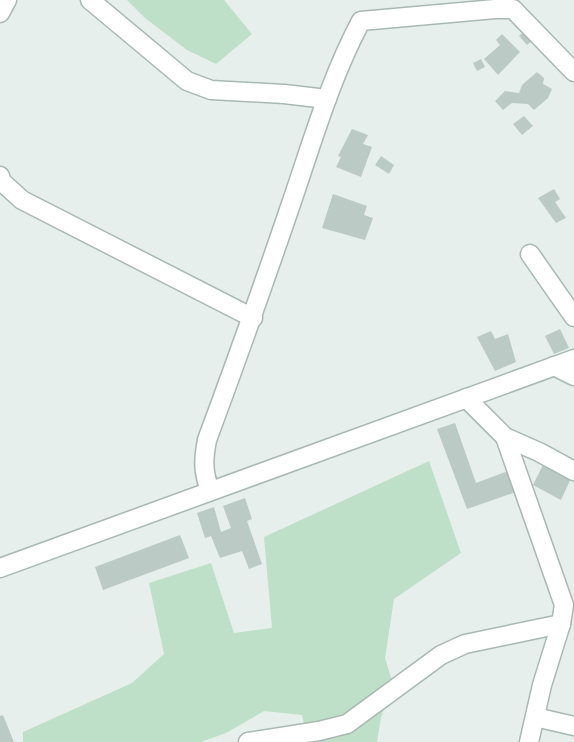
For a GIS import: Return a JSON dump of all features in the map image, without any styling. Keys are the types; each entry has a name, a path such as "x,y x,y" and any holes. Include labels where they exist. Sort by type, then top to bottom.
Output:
{"street":[{"path":"0,13 7,0"},
{"path":"90,0 187,81 211,90 327,99"},
{"path":"210,491 204,472 207,440 253,318 327,99 348,46 361,21 513,9 574,72"},
{"path":"0,176 2,182 22,200 253,318"},
{"path":"530,254 574,317"},
{"path":"0,568 574,359"},
{"path":"554,366 574,376"},
{"path":"466,398 505,437 574,471"},
{"path":"505,437 568,594 542,684 529,742"},
{"path":"248,742 319,731 347,724 441,655 465,644 561,624"},
{"path":"535,717 574,726"}],"green space":[{"path":"127,0 224,0 252,34 216,64 187,50 145,18"},
{"path":"429,461 461,553 394,599 385,658 393,684 381,717 377,742 308,742 302,715 264,711 226,733 201,742 23,742 23,732 132,683 164,654 149,583 211,563 234,633 272,628 264,537"}],"building":[{"path":"526,30 534,39 527,45 519,36"},
{"path":"502,34 520,52 498,75 484,59 500,45 496,40"},
{"path":"481,59 485,67 477,71 473,63"},
{"path":"537,72 544,78 543,84 552,89 548,98 534,110 528,104 512,103 503,110 495,101 505,91 519,93 522,85"},
{"path":"524,116 533,126 522,135 513,124"},
{"path":"352,129 368,135 363,144 372,147 361,177 336,167 341,157 338,156"},
{"path":"381,156 394,165 389,174 375,165"},
{"path":"554,189 560,199 555,202 566,218 556,223 538,198"},
{"path":"333,194 367,206 364,215 373,218 365,240 322,228"},
{"path":"560,329 569,348 554,354 545,336"},
{"path":"491,331 495,339 508,334 516,362 495,371 477,337"},
{"path":"455,423 476,483 508,471 516,492 467,509 437,429"},
{"path":"544,463 572,476 561,500 533,485"},
{"path":"245,498 252,519 247,521 262,564 249,569 242,551 220,558 211,536 205,538 197,513 214,507 221,532 231,528 223,506"},
{"path":"180,535 189,558 103,590 95,567"},
{"path":"3,715 14,742 0,742 0,716"}]}
